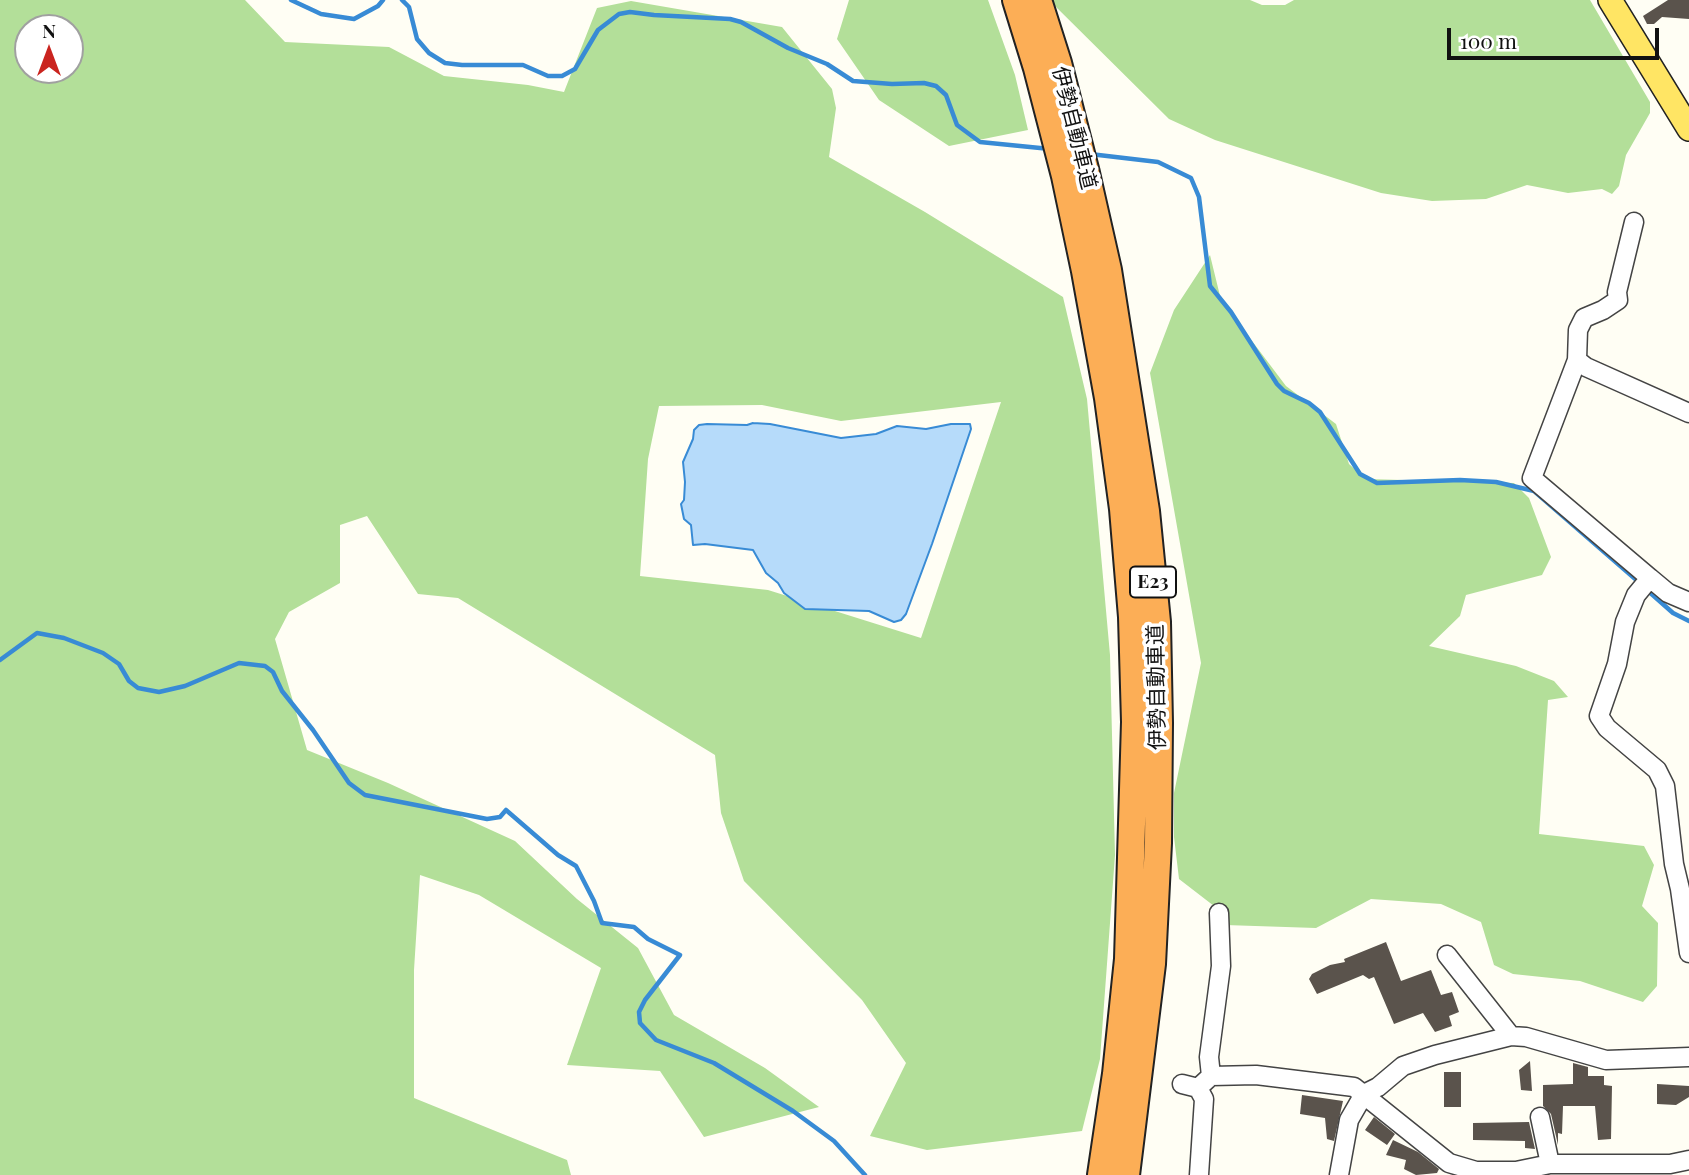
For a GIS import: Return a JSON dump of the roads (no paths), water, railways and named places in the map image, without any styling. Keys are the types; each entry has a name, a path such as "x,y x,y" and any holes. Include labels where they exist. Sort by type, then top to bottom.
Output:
{"highway":[{"name":"伊勢自動車道","path":"1016,0 1066,176 1085,271 1108,398 1121,495 1132,617 1136,722 1129,959 1101,1175"},
{"name":"伊勢自動車道","path":"1038,0 1064,87 1108,270 1146,511 1157,622 1158,843 1152,964 1126,1175"}],"main road":[{"path":"1610,0 1689,129"}],"street":[{"path":"1634,222 1616,292 1618,300 1584,318 1578,330 1577,360 1532,478 1668,593 1689,602"},
{"path":"1577,360 1586,367 1689,414"},
{"path":"1650,578 1636,595 1625,622 1617,664 1599,716 1607,728 1657,770 1665,786 1674,864 1689,953"},
{"path":"1199,1175 1204,1099 1197,1083 1209,1057 1221,966 1219,913"},
{"path":"1447,955 1511,1036"},
{"path":"1339,1175 1349,1120 1364,1094 1378,1087 1403,1066 1434,1055 1511,1036 1526,1037 1606,1060 1689,1057"},
{"path":"1197,1083 1256,1075 1354,1087 1449,1163 1476,1171 1516,1171 1550,1164 1670,1164 1688,1156"},
{"path":"1540,1117 1550,1164"}],"water":[{"path":"753,423 841,438 876,434 897,426 926,429 951,424 970,424 971,429 932,544 906,614 901,620 894,622 869,611 805,609 784,593 778,583 766,573 753,550 693,545 691,525 684,519 681,504 684,500 685,482 683,462 694,430 699,425 707,424"}],"waterway":[{"path":"291,0 321,14 354,19 378,6 383,0"},
{"path":"402,0 409,7 417,39 429,53 445,63 523,65 548,76 562,76 575,69 598,30 619,14 630,12 730,19 827,64 853,81 924,83 936,86 946,95 957,125 980,142 1050,149"},
{"path":"1090,154 1158,162 1191,178 1199,197 1210,286 1231,312 1277,384 1320,412 1360,474 1377,483 1460,480 1496,482 1534,491 1641,584"},
{"path":"1647,590 1673,613 1689,621"},
{"path":"0,660 37,633 64,638 103,653 119,664 129,681 138,688 159,692 185,686 239,663 265,666 273,672 282,691 349,783 365,795 487,819 500,817 506,810 558,855 576,866 602,923 634,927 648,939 680,955 645,1000 639,1012 640,1023 656,1040 714,1063 793,1111 834,1141 865,1175"}]}
